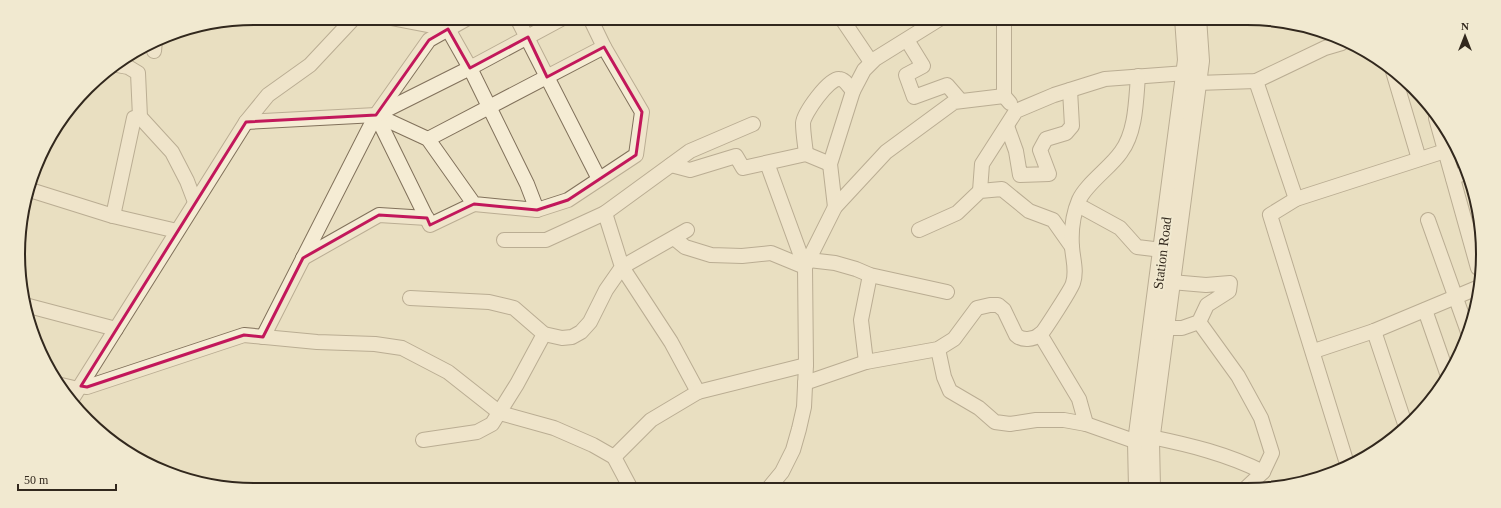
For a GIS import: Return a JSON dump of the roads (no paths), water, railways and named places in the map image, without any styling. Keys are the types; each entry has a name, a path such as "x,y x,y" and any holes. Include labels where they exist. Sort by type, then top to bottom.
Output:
{"street":[{"path":"77,392 246,122 268,95 310,65 347,25"},
{"path":"427,25 448,29 490,107 527,184 537,210"},
{"path":"263,337 376,115 429,40 455,25"},
{"path":"521,25 599,179"},
{"path":"246,122 376,115 470,68 550,25"},
{"path":"376,115 430,225 474,204 537,210 568,200 636,155 642,112 604,47 593,25"},
{"path":"846,25 871,62"},
{"path":"835,207 830,164 853,91 864,70 871,62 930,25"},
{"path":"1004,25 1004,96 1016,111"},
{"name":"Station Road","path":"1150,483 1144,439 1165,328 1171,282 1191,78 1187,60 1184,25"},
{"name":"Station Road","path":"1139,483 1162,250 1191,78 1200,61 1197,25"},
{"path":"908,40 923,66 906,75 914,97 947,84 960,100"},
{"path":"980,191 982,164 1016,111 1070,90 1105,79 1138,76 1256,81 1325,48 1339,44"},
{"path":"428,139 604,47"},
{"path":"124,66 138,73 140,117 172,152 187,181 195,202"},
{"path":"805,383 866,362 938,350 954,339 977,308 990,304 998,305 1004,310 1016,335 1019,338 1026,340 1040,334 1073,284 1075,273 1072,246 1073,222 1079,199 1122,152 1129,134 1135,110 1138,76"},
{"path":"806,154 803,122 806,113 832,82 838,79 844,80 853,91"},
{"path":"1396,80 1419,159"},
{"path":"1256,81 1296,198"},
{"path":"1007,126 1016,151 1020,175 1048,174 1040,150 1046,139 1066,132 1072,126 1070,90"},
{"path":"807,264 835,207 886,152 954,102 960,100 1004,96"},
{"path":"376,115 428,139 474,204"},
{"path":"113,216 134,118 140,117"},
{"path":"504,240 546,240 606,213 690,151 753,124"},
{"path":"1440,131 1445,151 1458,176 1476,259"},
{"path":"1346,460 1314,351 1270,215 1296,198 1445,151"},
{"path":"671,165 690,170 736,156 743,168 806,154 830,164"},
{"path":"767,163 807,264 804,407 793,450 782,472 773,483"},
{"path":"919,230 957,213 980,191 1002,189 1029,211 1052,220 1072,246"},
{"path":"34,191 113,216 177,231"},
{"path":"1078,205 1120,228 1137,247 1162,250"},
{"path":"606,213 622,266 671,342 698,392"},
{"path":"303,258 379,215 426,218"},
{"path":"1428,220 1465,324"},
{"path":"410,298 489,302 514,308 544,334 562,338 572,337 581,332 590,322 606,290 622,266 687,230"},
{"path":"674,238 685,247 711,255 742,256 771,253 807,264 835,263 870,275 947,292"},
{"path":"866,362 861,320 870,275"},
{"path":"1165,328 1182,328 1199,322 1207,305 1230,291 1230,283 1206,285 1171,282"},
{"path":"1314,351 1374,331 1473,290"},
{"path":"31,307 116,329"},
{"path":"1425,310 1445,368"},
{"path":"1199,322 1238,376 1261,418 1272,453 1263,472 1251,483"},
{"path":"1374,331 1404,421"},
{"path":"423,440 477,432 492,424 500,413 544,334"},
{"path":"1040,334 1079,399 1086,424"},
{"path":"77,392 87,387 244,335 317,342 375,344 402,348 448,372 500,413 554,428 594,445 614,456 628,483"},
{"path":"938,350 944,377 950,391 979,408 995,422 1010,424 1052,419 1086,424 1144,439 1210,450 1239,460 1263,472"},
{"path":"614,456 651,420 698,392 806,365"}]}
